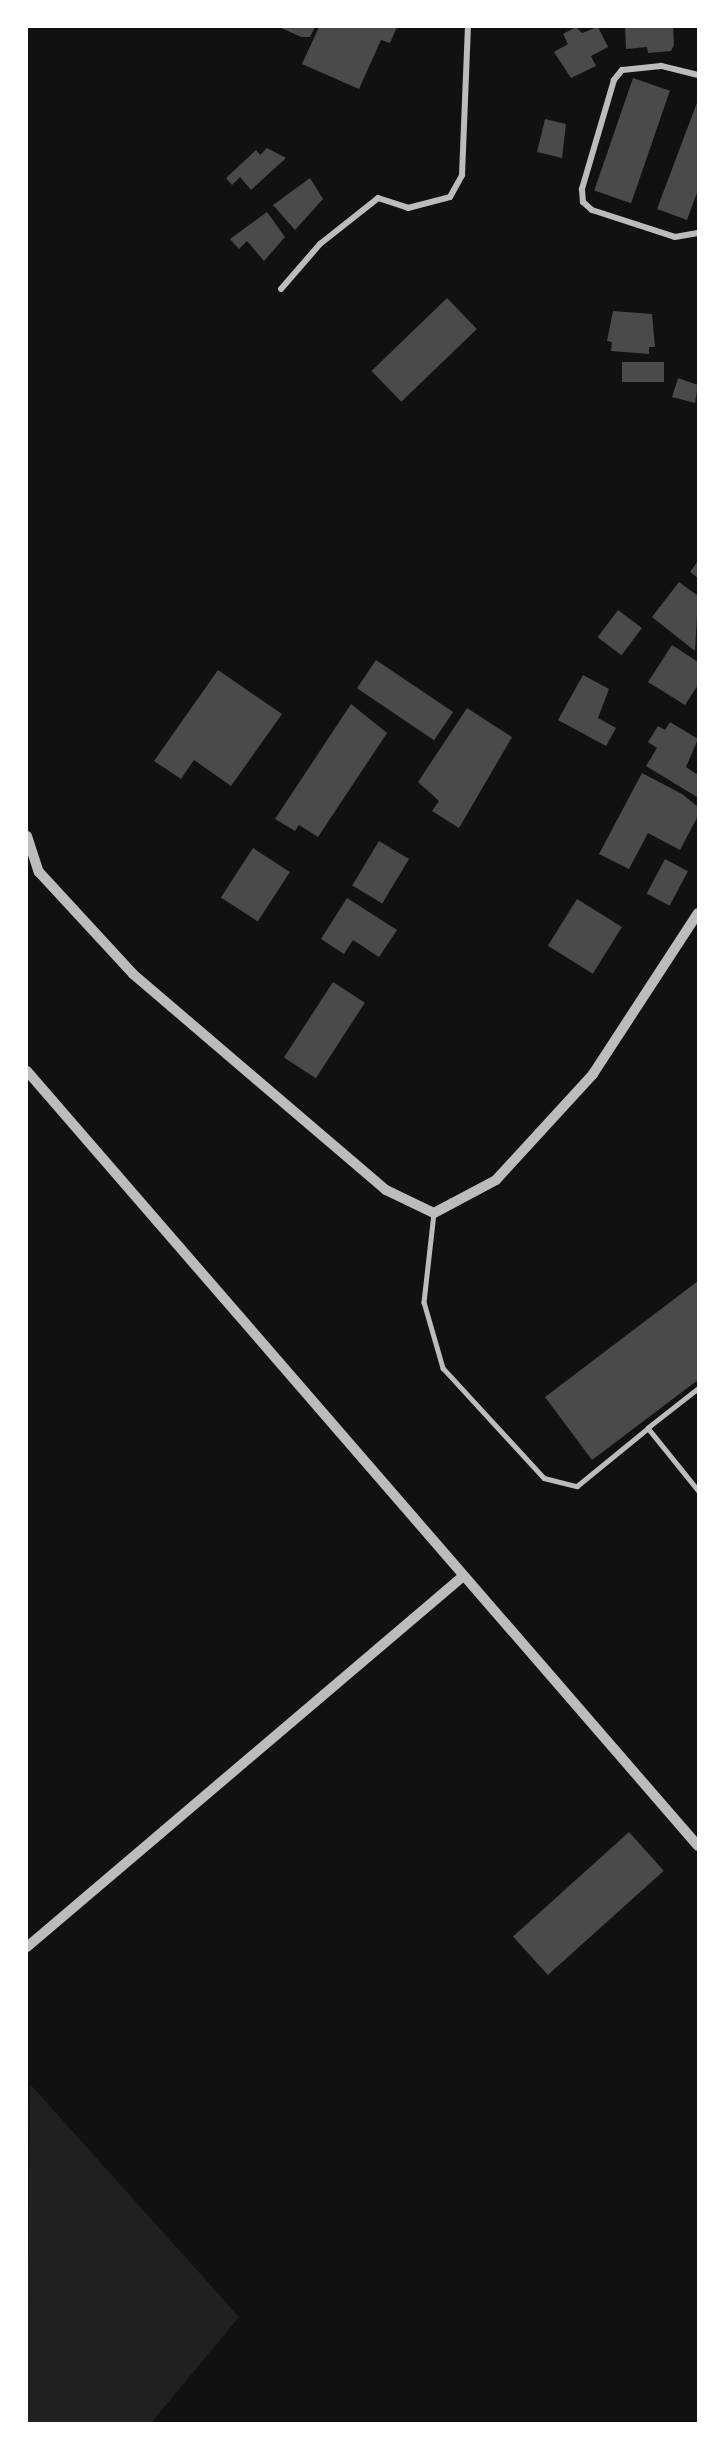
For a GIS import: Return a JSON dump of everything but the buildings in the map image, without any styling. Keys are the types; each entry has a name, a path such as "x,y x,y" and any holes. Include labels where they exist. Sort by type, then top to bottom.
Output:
{"street":[{"path":"281,289 320,244 378,198 408,207 450,197 462,175 468,27"},
{"path":"698,75 662,66 622,70 614,80 582,189 583,202 592,210 675,237 698,233"},
{"path":"27,836 39,872 133,974 386,1190 434,1213 496,1180 593,1074 698,913"},
{"path":"27,1071 462,1577 698,1846"},
{"path":"27,1947 462,1577"}],"lane":[{"path":"434,1213 424,1302 443,1368 544,1478 577,1486 698,1389"},
{"path":"648,1428 698,1490"}],"shaded area":[{"path":"30,2084 239,2317 151,2423 27,2423"}]}
